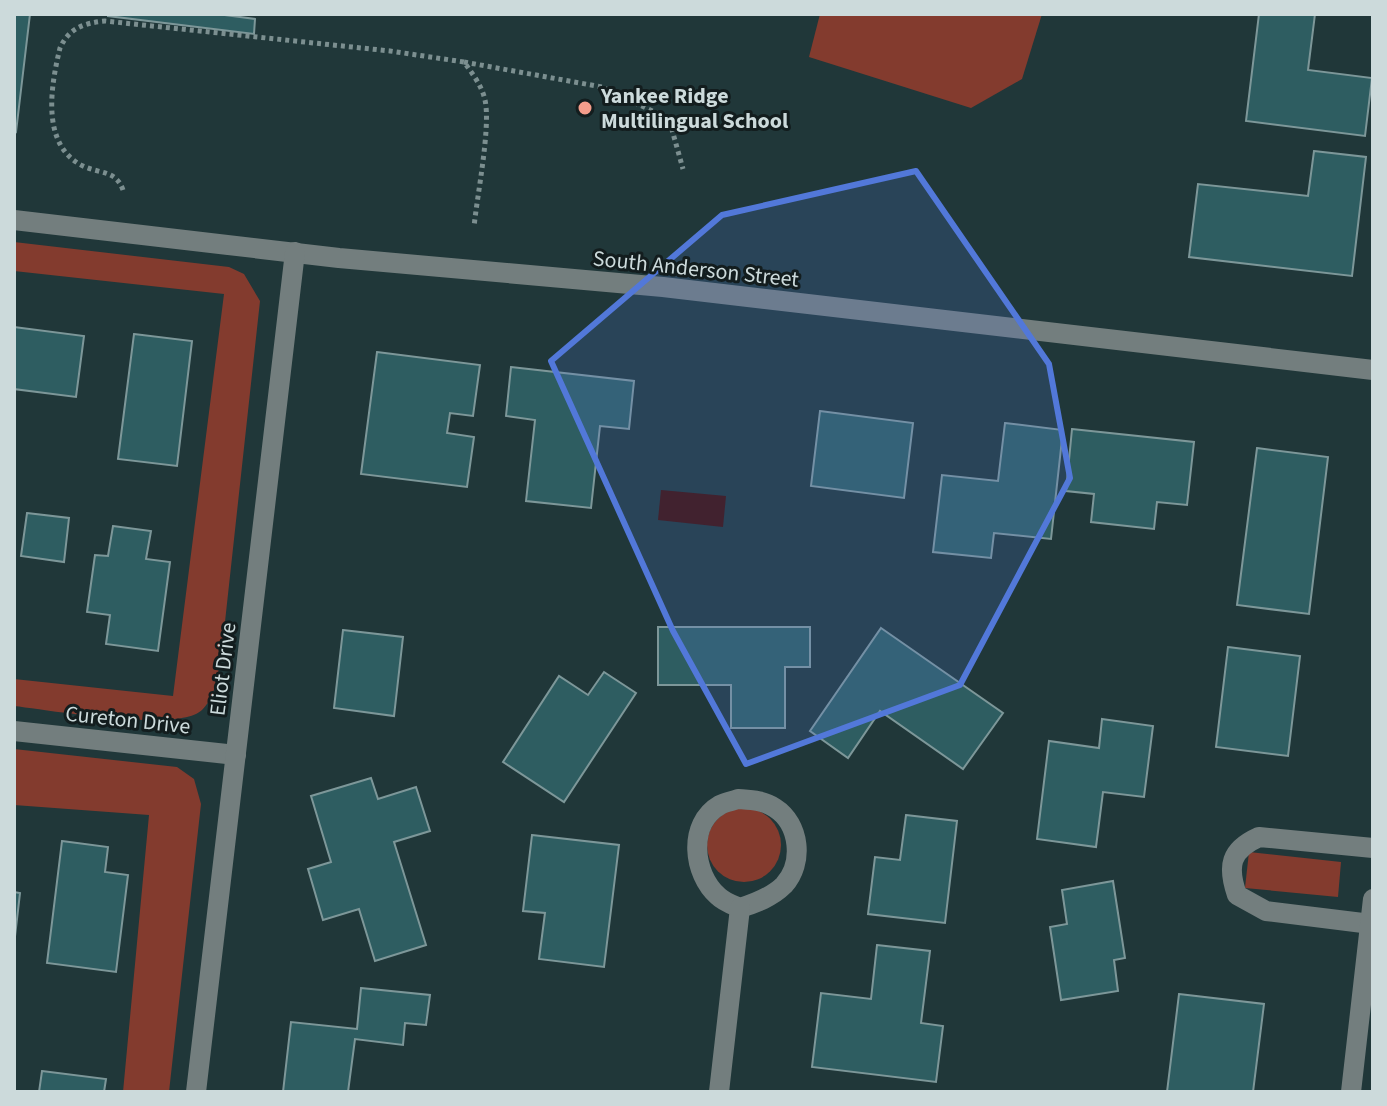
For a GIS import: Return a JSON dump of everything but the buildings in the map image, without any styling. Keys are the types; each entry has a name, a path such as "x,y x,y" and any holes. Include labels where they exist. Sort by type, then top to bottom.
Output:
{"street":[{"name":"South Anderson Street","path":"14,220 295,252 663,287 1373,370"},
{"name":"Eliot Drive","path":"196,1092 295,252"},
{"name":"Cureton Drive","path":"14,731 236,755"},
{"path":"738,799 757,800 776,808 791,825 797,846 795,867 784,885 774,893 740,908 720,898 706,882 698,861 697,839 704,821 720,805 738,799"},
{"path":"1371,924 1266,911 1237,895 1232,879 1233,859 1242,845 1259,837 1373,848"},
{"path":"1351,1092 1373,899"},
{"path":"719,1092 740,908"}],"path":[{"path":"123,190 114,176 87,168 72,157 63,147 53,123 52,105 60,48 64,38 81,25 105,21 390,51 602,87 669,119 683,169"},
{"path":"464,62 486,101 474,227"}],"highlighted area":[{"path":"916,171 1049,364 1070,478 960,685 746,764 673,631 551,361 722,215"}],"shaded area":[{"path":"820,14 1042,14 1022,79 971,108 809,57"},
{"path":"14,242 229,267 244,274 260,301 219,668 208,703 189,717 141,720 14,706 14,679 173,696 224,294 14,271"},
{"path":"661,490 726,496 723,527 658,520"},
{"path":"14,749 177,767 194,779 201,804 169,1092 123,1092 149,815 14,805"},
{"path":"744,808 765,814 775,824 781,845 775,866 765,876 744,882 723,876 713,866 707,845 713,824 723,814"},
{"path":"1249,852 1341,862 1338,897 1245,888"}],"place":[{"name":"Yankee Ridge Multilingual School","path":"585,108"}]}
